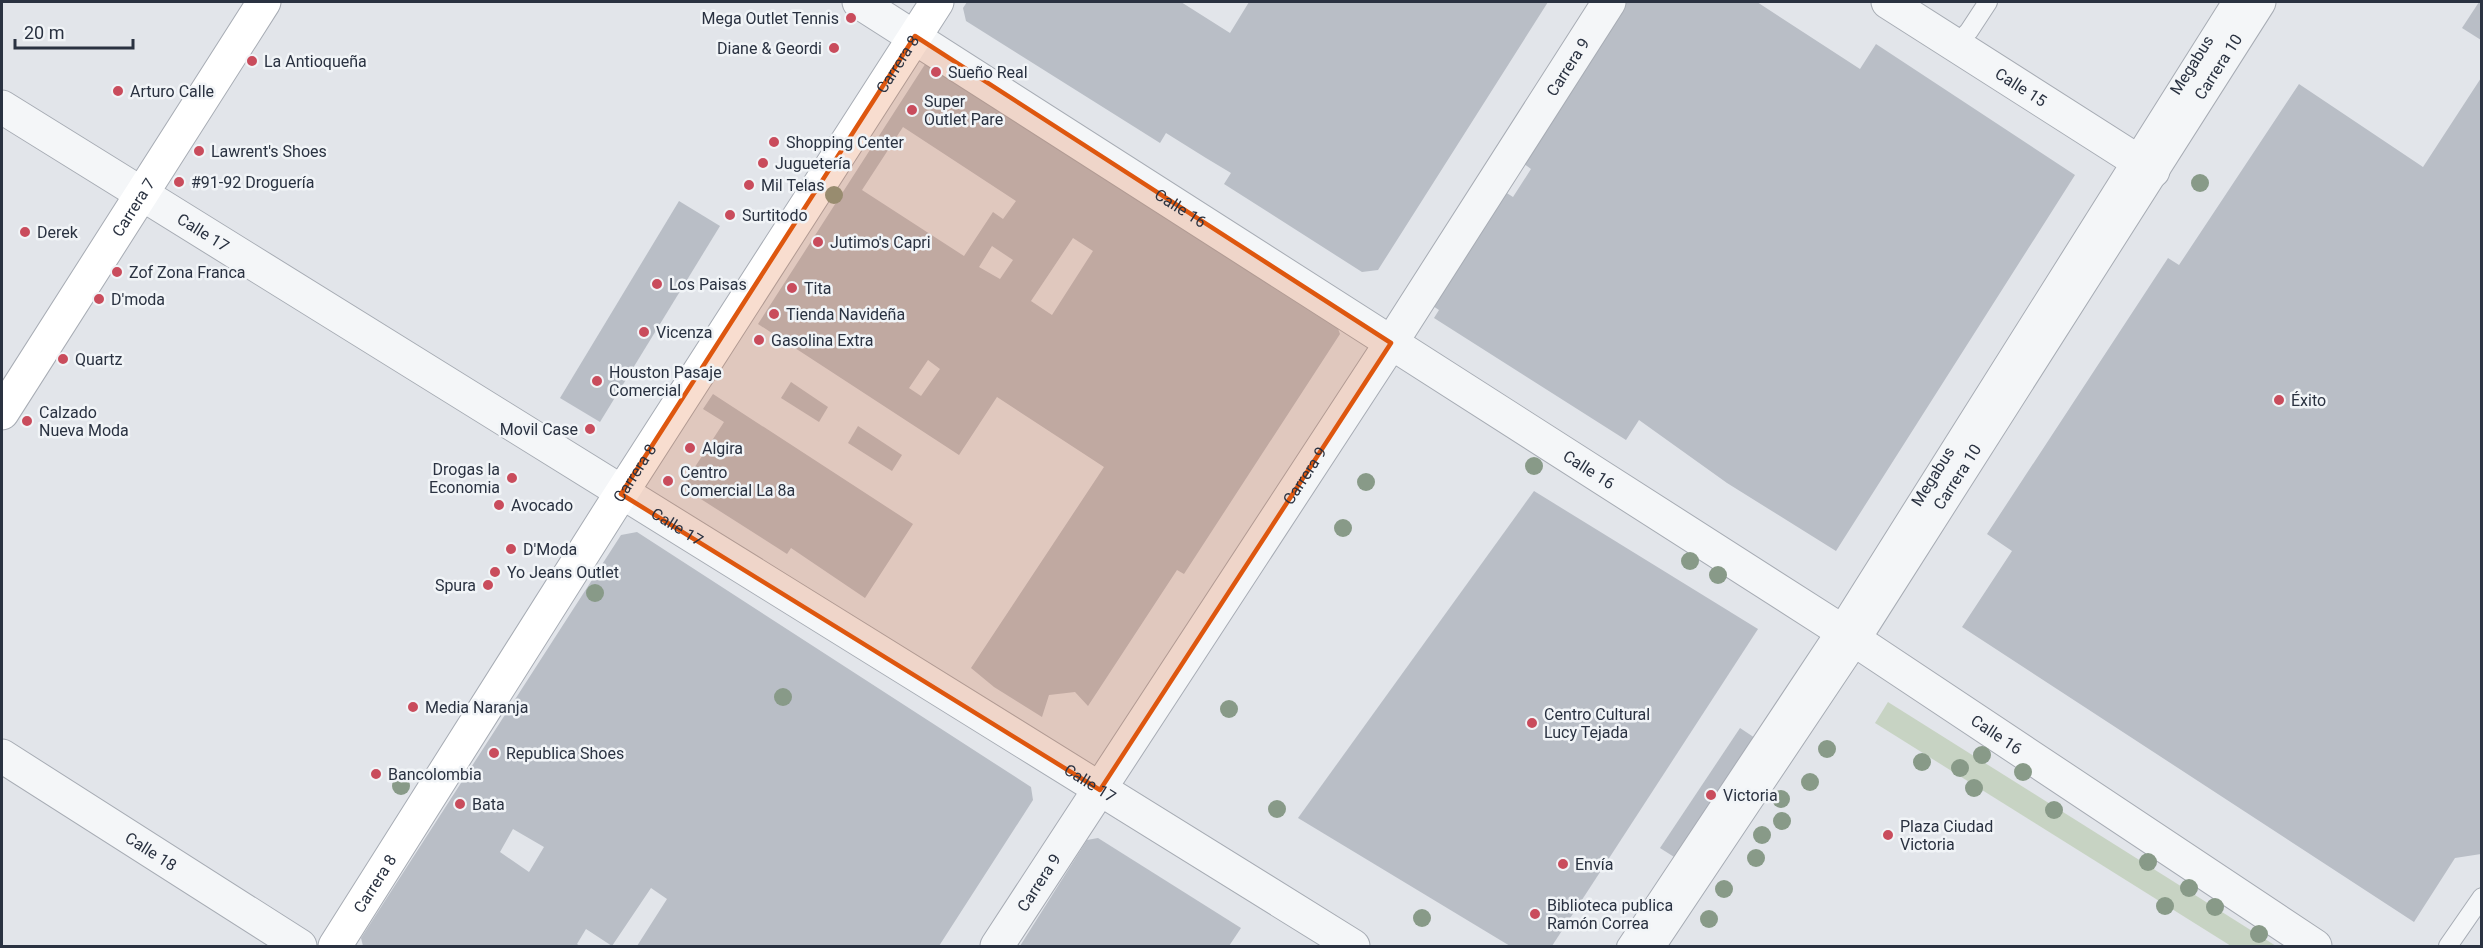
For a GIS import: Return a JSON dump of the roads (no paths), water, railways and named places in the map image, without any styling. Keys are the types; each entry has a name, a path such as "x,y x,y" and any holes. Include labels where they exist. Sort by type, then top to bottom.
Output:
{"main road":[{"name":"Carrera 7","path":"2,413 264,2"},
{"name":"Carrera 8","path":"335,946 621,494 937,2"}],"street":[{"name":"Calle 16","path":"859,2 1845,634 2315,946"},
{"name":"Carrera 9","path":"997,946 1391,343 1609,2"},
{"name":"Calle 15","path":"1888,2 2143,165"},
{"name":"Carrera 10","path":"1648,946 2143,165 2259,2"},
{"name":"Calle 17","path":"2,107 621,494 1353,946"},
{"name":"Calle 18","path":"2,756 300,946"}],"lane":[{"path":"1955,45 1969,31 1988,2"},
{"name":"Megabus","path":"2143,165 2231,2"},
{"path":"1626,946 1845,634"},
{"path":"2448,946 2481,897"}],"place":[{"name":"Mega Outlet Tennis","path":"851,18"},
{"name":"Diane & Geordi","path":"834,48"},
{"name":"La Antioqueña","path":"252,61"},
{"name":"Sueño Real","path":"936,72"},
{"name":"Arturo Calle","path":"118,91"},
{"name":"Super Outlet Pare","path":"912,110"},
{"name":"Shopping Center","path":"774,142"},
{"name":"Lawrent's Shoes","path":"199,151"},
{"name":"Juguetería","path":"763,163"},
{"name":"#91-92 Droguería","path":"179,182"},
{"name":"Mil Telas","path":"749,185"},
{"name":"Surtitodo","path":"730,215"},
{"name":"Derek","path":"25,232"},
{"name":"Jutimo's Capri","path":"818,242"},
{"name":"Zof Zona Franca","path":"117,272"},
{"name":"Los Paisas","path":"657,284"},
{"name":"Tita","path":"792,288"},
{"name":"D'moda","path":"99,299"},
{"name":"Tienda Navideña","path":"774,314"},
{"name":"Vicenza","path":"644,332"},
{"name":"Gasolina Extra","path":"759,340"},
{"name":"Quartz","path":"63,359"},
{"name":"Houston Pasaje Comercial","path":"597,381"},
{"name":"Éxito","path":"2279,400"},
{"name":"Calzado Nueva Moda","path":"27,421"},
{"name":"Movil Case","path":"590,429"},
{"name":"Algira","path":"690,448"},
{"name":"Drogas la Economia","path":"512,478"},
{"name":"Centro Comercial La 8a","path":"668,481"},
{"name":"Avocado","path":"499,505"},
{"name":"D'Moda","path":"511,549"},
{"name":"Yo Jeans Outlet","path":"495,572"},
{"name":"Spura","path":"488,585"},
{"name":"Media Naranja","path":"413,707"},
{"name":"Centro Cultural Lucy Tejada","path":"1532,723"},
{"name":"Republica Shoes","path":"494,753"},
{"name":"Bancolombia","path":"376,774"},
{"name":"Victoria","path":"1711,795"},
{"name":"Bata","path":"460,804"},
{"name":"Plaza Ciudad Victoria","path":"1888,835"},
{"name":"Envía","path":"1563,864"},
{"name":"Biblioteca publica Ramón Correa","path":"1535,914"}]}
